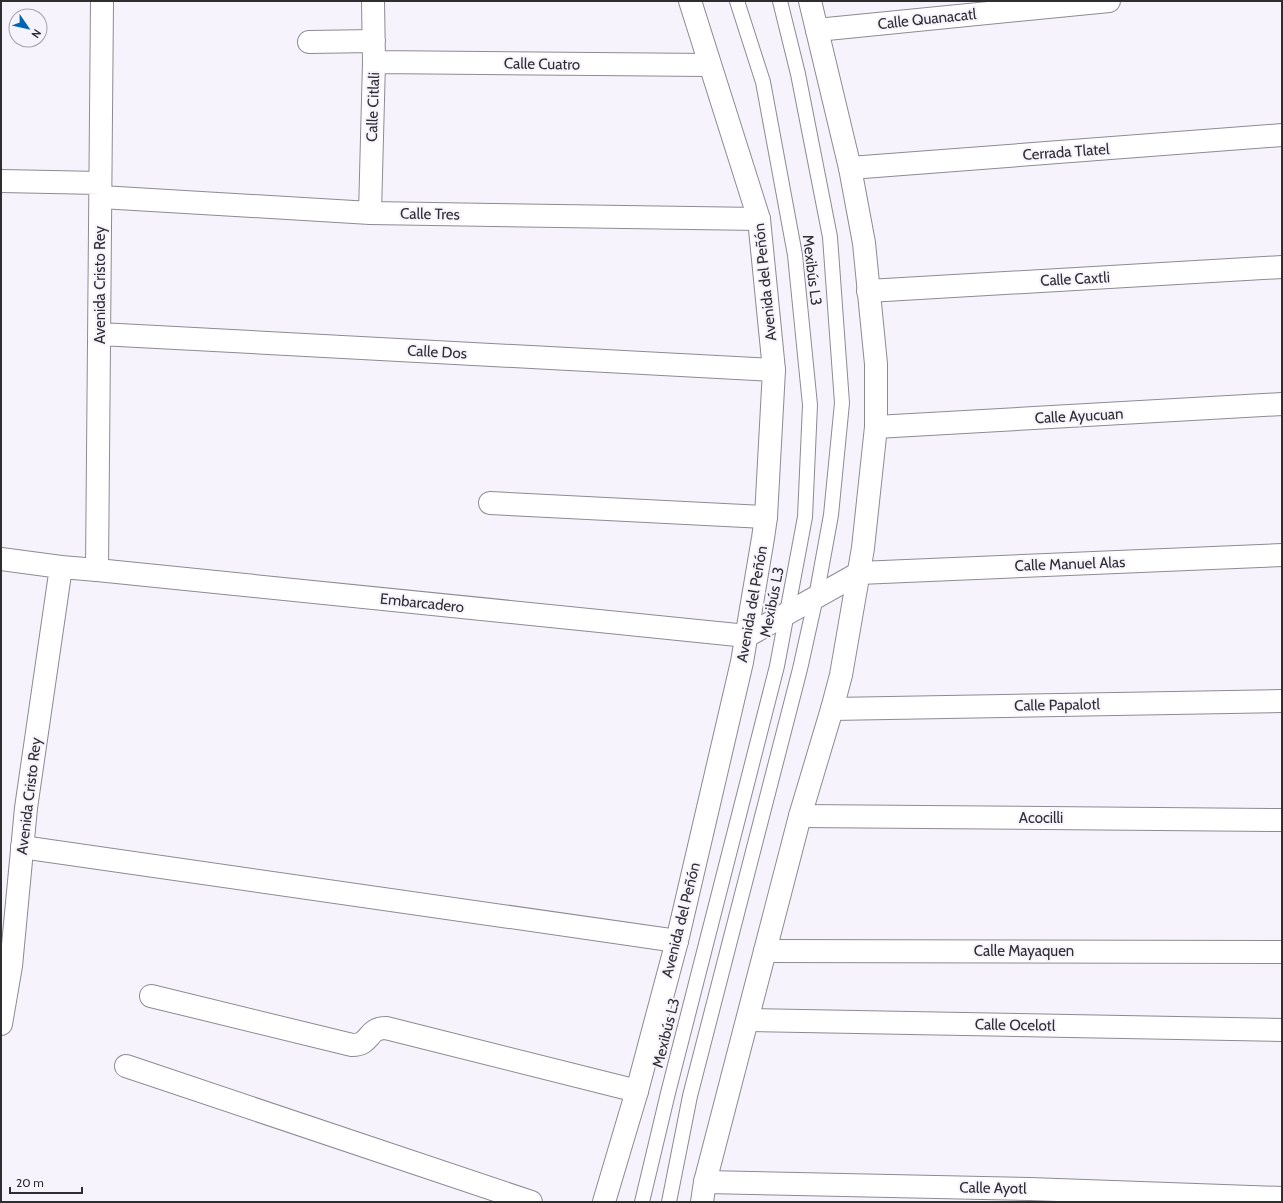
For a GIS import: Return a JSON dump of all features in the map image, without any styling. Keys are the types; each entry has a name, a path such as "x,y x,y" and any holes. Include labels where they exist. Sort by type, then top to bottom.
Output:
{"street":[{"name":"Avenida Cristo Rey","path":"97,570 102,1"},
{"name":"Calle Citlali","path":"370,213 374,52 373,1"},
{"name":"Avenida del Peñón","path":"604,1202 637,1091 677,941 747,636 764,538 766,517 774,370 759,219 690,1"},
{"path":"703,1192 800,816 841,675 859,573 876,427 876,364 864,243 850,168 810,1"},
{"name":"Calle Quanacatl","path":"817,30 1109,1"},
{"name":"Calle Cuatro","path":"309,42 374,52 709,65"},
{"name":"Cerrada Tlatel","path":"850,168 1282,135"},
{"name":"Calle Tres","path":"1,181 370,213 759,219"},
{"name":"Calle Caxtli","path":"868,291 1282,267"},
{"name":"Calle Dos","path":"100,334 774,370"},
{"name":"Calle Ayucuan","path":"876,427 1282,404"},
{"path":"490,503 766,517"},
{"name":"Calle Manuel Alas","path":"859,573 1282,555"},
{"name":"Embarcadero","path":"1,560 747,636"},
{"name":"Avenida Cristo Rey","path":"1,1024 6,965 26,808 61,567"},
{"path":"747,636 859,573"},
{"name":"Calle Papalotl","path":"832,709 1282,701"},
{"name":"Acocilli","path":"800,816 1282,820"},
{"path":"22,847 677,941"},
{"name":"Calle Mayaquen","path":"765,951 1282,952"},
{"path":"151,996 352,1045 359,1045 365,1041 372,1031 378,1028 386,1028 637,1091"},
{"name":"Calle Ocelotl","path":"748,1020 1282,1030"},
{"path":"126,1066 530,1202"},
{"name":"Calle Ayotl","path":"703,1192 1030,1189 1282,1198"}],"lane":[{"name":"Mexibús L3","path":"642,1202 777,666 805,517 810,404 795,255 763,82 737,1"},
{"name":"Mexibús L3","path":"669,1202 690,1096 800,669 816,597 831,515 842,403 830,237 798,74 780,1"}]}
